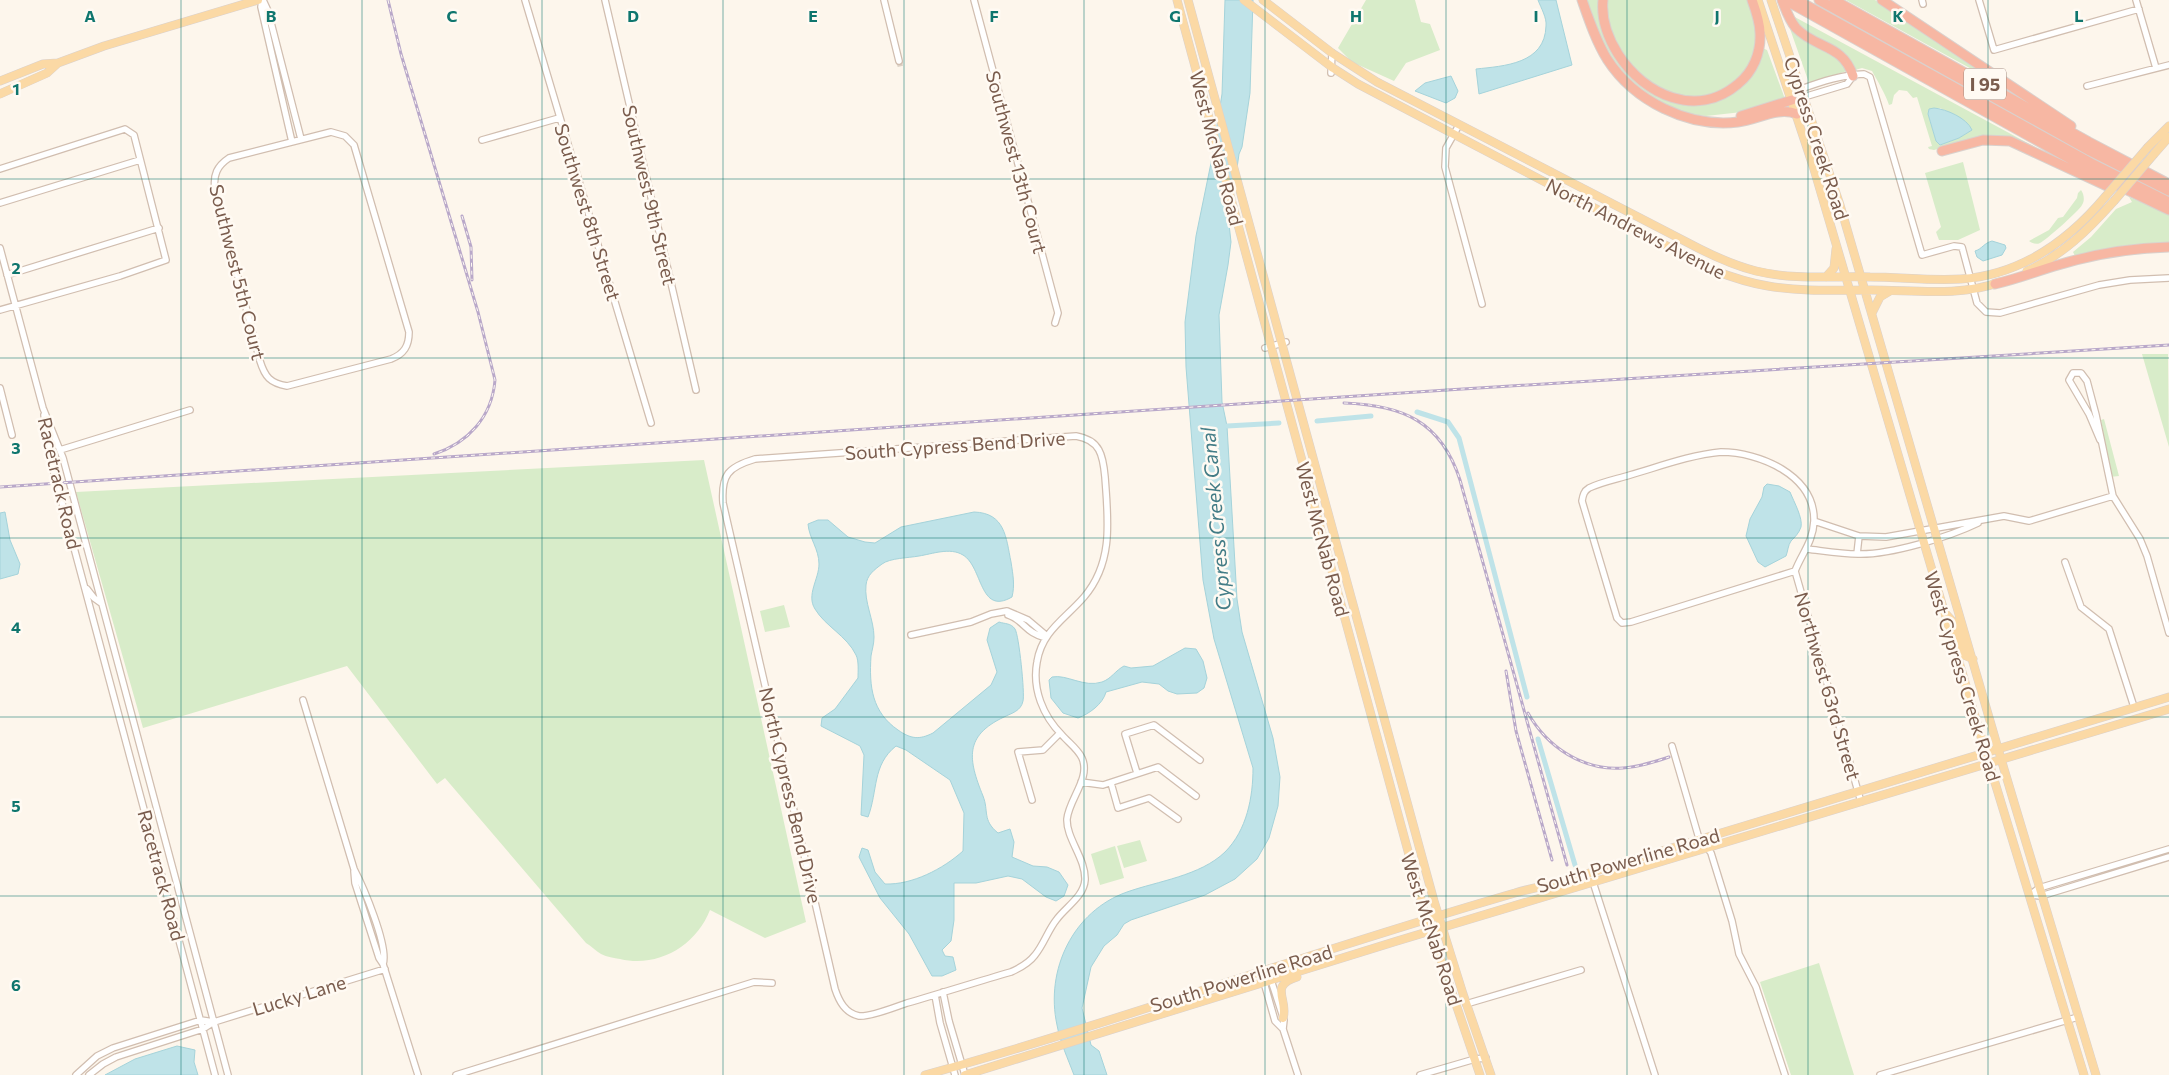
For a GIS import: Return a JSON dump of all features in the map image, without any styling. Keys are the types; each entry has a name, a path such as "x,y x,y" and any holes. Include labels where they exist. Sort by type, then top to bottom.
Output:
{"highway":[{"path":"1582,0 1602,51 1616,72 1628,85 1648,100 1670,112 1694,119 1732,123 1782,111 1797,114"},
{"path":"1603,0 1602,12 1606,29 1615,49 1628,66 1658,92 1675,99 1692,102 1709,100 1724,94 1737,86 1750,72 1758,53 1760,34 1759,21 1752,0"},
{"path":"1819,0 2090,151 2169,191"},
{"name":"I 95","path":"1834,0 2136,168 2169,184"},
{"path":"1882,0 2136,168"},
{"path":"1788,1 1789,18 1796,27 1806,36 1844,57 1853,76"},
{"path":"1788,1 2106,171 2169,202"},
{"name":"I 95","path":"1788,1 2117,185 2169,211"},
{"path":"1711,121 1744,116 1791,96"},
{"path":"1942,151 1983,140 1997,139 2010,141 2141,203 2169,211"},
{"path":"1995,284 2089,257 2128,250 2169,247"}],"main road":[{"path":"0,81 43,64 58,63 113,43 258,0"},
{"name":"West McNab Road","path":"1177,0 1234,209 1268,347 1297,443 1427,919 1480,1075"},
{"name":"North Andrews Avenue","path":"1244,0 1332,70 1384,99 1713,270 1738,279 1768,286 1893,290 1973,288 1995,284 2030,270 2060,253 2081,237 2169,137"},
{"name":"North Andrews Avenue","path":"1263,0 1332,53 1377,82 1725,261 1771,274 1952,279 1970,278 2011,267 2044,253 2076,229 2148,147 2169,126"},
{"name":"Cypress Creek Road","path":"1758,0 1797,114 1846,277"},
{"name":"Cypress Creek Road","path":"1771,0 1835,186 1861,277"},
{"name":"West McNab Road","path":"1189,2 1438,916 1491,1075"},
{"path":"0,94 47,73 58,63"},
{"path":"1200,85 1210,82"},
{"path":"1791,96 1802,89"},
{"path":"1791,96 1804,97"},
{"path":"1826,277 1834,268 1836,246"},
{"name":"West Cypress Creek Road","path":"1846,277 1923,542 2084,1075"},
{"name":"West Cypress Creek Road","path":"1861,277 2040,892 2096,1075"},
{"path":"1872,313 1880,297 1893,290"},
{"path":"1297,443 1307,440"},
{"path":"1944,611 1955,624 1964,655 1973,659"},
{"name":"South Powerline Road","path":"925,1075 954,1071 962,1065 1427,919 1516,892 1563,881 2169,697"},
{"name":"South Powerline Road","path":"965,1075 1431,931 2169,709"},
{"path":"2106,728 2119,712"},
{"path":"1283,1018 1285,1012 1280,996 1283,985 1290,979 1322,970 1328,963"}],"street":[{"path":"262,0 268,11 301,139 292,142 261,7 262,0"},
{"name":"Southwest 8th Street","path":"525,0 651,423"},
{"name":"Southwest 9th Street","path":"604,0 696,390"},
{"path":"884,0 899,61"},
{"name":"Southwest 13th Court","path":"974,0 1058,313 1055,323"},
{"path":"1979,0 1994,50 2139,9"},
{"path":"2136,0 2156,68"},
{"path":"1332,53 1332,70"},
{"path":"2087,86 2169,65"},
{"path":"1802,89 1843,75 1866,74 1873,83 1922,255 1953,247 1962,247 1973,288 1981,308 1989,313 1995,314 2100,285 2130,280 2169,278"},
{"path":"1804,97 1846,84 1853,76"},
{"path":"482,140 560,118"},
{"path":"1458,125 1446,148 1445,168 1482,304"},
{"path":"0,169 125,129 134,135 166,260 0,310"},
{"name":"Southwest 5th Court","path":"292,142 229,158 217,169 214,181 262,367 270,381 287,386 391,359 403,352 409,340 409,332 354,145 345,136 331,132 301,139"},
{"path":"0,203 140,160"},
{"path":"7,275 159,228"},
{"path":"0,248 43,408"},
{"path":"1268,347 1283,343"},
{"path":"2100,440 2089,414 2069,380 2074,373 2081,373 2087,380 2113,496 2140,540 2147,556 2169,633"},
{"path":"0,388 12,435"},
{"name":"Racetrack Road","path":"43,408 60,450 228,1075"},
{"name":"Racetrack Road","path":"43,408 50,455 215,1075"},
{"path":"60,450 190,410"},
{"name":"South Cypress Bend Drive","path":"722,487 727,475 739,464 755,459 1076,436 1086,438 1094,443 1101,452 1104,463 1108,522 1108,545 1103,563 1086,595 1056,623 1047,637 1038,653 1036,669 1036,685 1045,712 1060,733 1082,757 1083,774 1067,818 1084,872 1085,881 1080,894 1056,920 1035,956 1023,966 1011,972 943,992"},
{"path":"1721,452 1740,453 1772,463 1798,482 1808,496 1814,521 1807,549 1795,571 1631,622 1622,622 1617,618 1582,501 1583,494 1588,489 1698,455 1721,452"},
{"name":"North Cypress Bend Drive","path":"722,487 723,504 839,1001 844,1008 854,1014 863,1016 943,992"},
{"path":"1807,549 1857,554 1882,552 1923,542 1980,522 2004,516 2029,522 2113,496"},
{"path":"1814,521 1858,536 1886,537 1980,522"},
{"path":"1857,554 1858,536"},
{"path":"2065,562 2081,607 2109,629 2134,707"},
{"name":"Northwest 63rd Street","path":"1795,571 1862,802"},
{"path":"85,586 94,598 102,603"},
{"path":"912,636 968,626 1002,614 1014,617 1029,632 1047,637"},
{"path":"303,700 354,869 355,884 379,958 384,967 418,1075"},
{"path":"1137,774 1125,734 1154,725 1200,760"},
{"path":"1032,800 1018,752 1043,750 1060,733"},
{"path":"1672,746 1698,835 1711,853 1732,921 1739,954 1756,987 1785,1075"},
{"path":"1080,782 1103,785 1158,767 1196,796"},
{"path":"1111,783 1118,808 1149,798 1178,818"},
{"path":"2040,892 2169,849"},
{"path":"2149,855 2151,862"},
{"path":"2030,895 2169,857"},
{"path":"1593,882 1655,1075"},
{"name":"Lucky Lane","path":"214,1022 384,967"},
{"path":"1466,1004 1581,970"},
{"path":"1263,972 1283,1018 1283,1030 1298,1075"},
{"path":"1267,981 1275,1021 1283,1030"},
{"path":"456,1075 754,982 772,983"},
{"path":"943,992 965,1075"},
{"path":"935,995 940,1023 954,1071"},
{"path":"1880,1075 1890,1074 2078,1017"},
{"path":"76,1075 97,1056 114,1048 201,1020 214,1022"},
{"path":"90,1075 103,1064 116,1057 203,1029 214,1022"},
{"path":"1420,1075 1474,1059 1486,1058"}],"green space":[{"path":"1366,0 1415,0 1421,22 1430,24 1440,50 1406,63 1394,81 1352,62 1338,48"},
{"path":"1585,0 1600,0 1613,50 1665,98 1728,95 1762,48 1767,50 1785,99 1742,112 1706,116 1683,113 1646,95 1615,65 1601,40"},
{"path":"1606,0 1748,0 1756,28 1756,46 1749,67 1725,91 1690,100 1655,87 1629,65 1611,35 1605,12"},
{"path":"1846,0 1875,0 1999,81 1997,83"},
{"path":"1791,15 2035,147 2014,140 1944,147 1934,150 1929,149 1928,147 1932,146 1917,97 1913,98 1907,91 1899,90 1894,95 1892,104 1889,105 1872,71 1862,68 1855,70 1846,55 1802,29","holes":["1940,108 1961,119 1972,130 1959,138 1940,145 1936,140 1928,114 1929,110"]},
{"path":"1788,23 1841,58 1847,71 1809,83"},
{"path":"1963,162 1980,230 1958,240 1939,240 1936,232 1941,227 1925,173"},
{"path":"2081,190 2084,202 2075,213 2040,243 2036,244 2029,241 2049,230 2058,218 2063,217"},
{"path":"2129,197 2169,214 2169,244 2119,246 2075,256 2073,252 2091,237 2116,209 2132,202"},
{"path":"2142,354 2168,354 2169,447"},
{"path":"2104,419 2119,476 2110,477 2101,420"},
{"path":"704,460 806,922 765,938 710,910 704,923 685,944 661,957 634,961 603,955 586,943 445,778 437,784 347,666 143,728 76,492"},
{"path":"784,605 790,627 765,632 760,611"},
{"path":"1140,840 1147,861 1124,868 1117,846"},
{"path":"1115,846 1124,878 1100,885 1091,854"},
{"path":"1819,963 1854,1075 1791,1075 1760,982"}],"water":[{"name":"Cypress Creek Canal","path":"1225,0 1253,0 1250,93 1229,224 1231,242 1219,315 1222,402 1227,426 1237,599 1242,632 1273,738 1280,777 1278,806 1269,838 1257,859 1235,879 1205,895 1131,920 1124,924 1117,935 1104,946 1091,967 1082,1008 1091,1045 1099,1051 1107,1075 1074,1075 1060,1038 1054,1004 1055,984 1067,945 1078,928 1092,913 1108,901 1127,892 1204,867 1225,852 1239,834 1244,823 1252,790 1253,768 1214,639 1203,580 1186,367 1185,322 1196,236 1211,163 1222,94"},
{"path":"1538,0 1556,0 1572,65 1479,94 1476,69 1521,61 1531,56 1539,48 1544,39 1546,23"},
{"path":"1451,76 1458,91 1455,98 1446,103 1415,91 1425,83"},
{"path":"1934,108 1956,115 1966,122 1972,130 1959,138 1940,145 1936,141 1928,114 1929,109"},
{"path":"1992,241 2005,245 2006,248 2002,255 1983,261 1977,257 1975,251"},
{"path":"1767,484 1779,486 1790,492 1799,515 1801,527 1790,543 1786,556 1765,567 1758,562 1746,536 1750,519"},
{"path":"5,512 10,540 20,564 18,574 0,579 0,513"},
{"path":"974,512 984,513 992,517 1002,528 1007,544 1014,584 1012,597 1001,601 993,600 987,595 969,561 958,553 941,552 894,559 882,564 869,576 866,585 866,598 874,631 871,678 874,698 889,723 903,733 919,738 933,733 991,685 997,672 987,640 990,628 999,622 1013,627 1017,634 1020,653 1023,701 1013,713 991,724 982,732 973,750 974,771 985,801 990,824 998,833 1010,829 1014,842 1012,857 1033,866 1047,867 1059,872 1068,885 1064,896 1056,901 1046,897 1022,879 1008,876 976,883 954,883 954,920 951,941 942,950 945,956 953,957 956,970 942,976 932,976 909,934 880,898 859,857 862,848 868,850 875,872 885,884 906,882 927,875 963,851 964,813 950,780 906,750 896,746 888,753 879,770 868,817 861,815 864,755 860,746 821,726 822,718 835,709 858,678 858,660 852,648 824,621 813,604 812,593 819,559 808,524 818,520 828,520 848,537 875,543 901,527"},
{"path":"1185,648 1196,649 1203,661 1207,678 1204,688 1197,693 1177,694 1168,691 1159,684 1142,682 1106,692 1102,701 1095,708 1078,718 1063,713 1051,698 1049,680 1052,677 1064,677 1089,683 1102,682 1124,666 1131,668 1153,666"},
{"path":"177,1046 195,1050 194,1062 198,1075 105,1075 135,1059"}],"waterway":[{"path":"1417,412 1448,422 1459,438 1527,697"},
{"path":"1317,421 1371,416"},
{"name":"Cypress Creek Canal","path":"1227,426 1279,423"},
{"path":"1538,739 1575,865"}],"tunnel":[{"path":"899,61 901,69"}],"railway":[{"path":"388,0 401,54 478,312 495,380 489,406 476,427 457,443 434,454"},
{"path":"462,216 471,247 472,280"},
{"path":"0,487 1447,390 2169,345"},
{"path":"1344,403 1365,404 1384,408 1417,420 1442,443 1452,460 1460,480 1567,865"},
{"path":"1506,671 1516,731 1552,860"},
{"path":"1528,713 1545,736 1556,746 1580,761 1608,768 1623,768 1669,757"}]}
